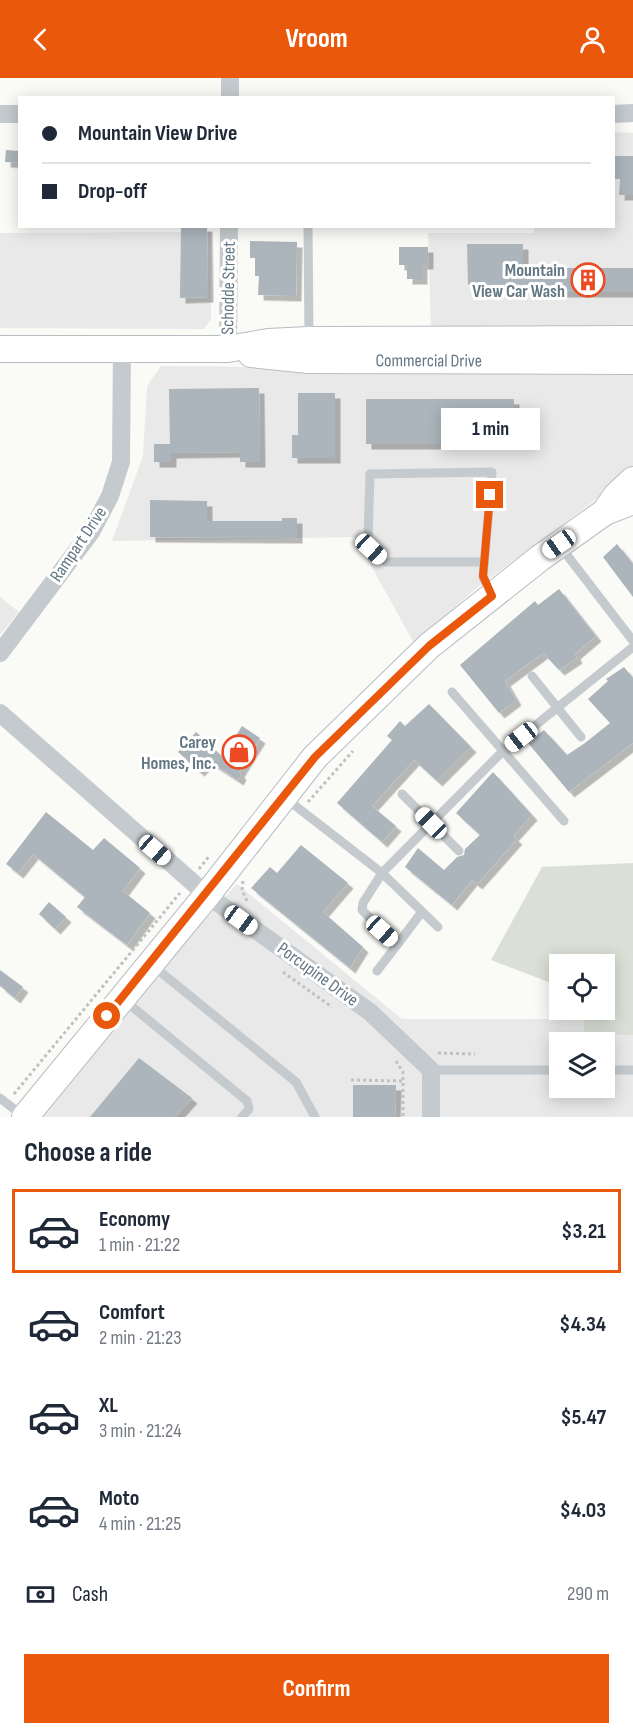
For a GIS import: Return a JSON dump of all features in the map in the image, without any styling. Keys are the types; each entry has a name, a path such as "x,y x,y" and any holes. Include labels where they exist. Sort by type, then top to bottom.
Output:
{"main road":[{"name":"Commercial Drive","path":"0,349 228,349 268,342 309,340 633,339"},
{"name":"Commercial Drive","path":"228,349 262,357 308,360 633,361"},
{"path":"605,512 616,496 633,480"},
{"path":"25,1117 207,895 315,757 421,654 492,596 605,512 633,501"}],"street":[{"path":"230,78 230,96"},
{"path":"615,114 633,113"},
{"path":"0,114 18,114"},
{"name":"Schodde Street","path":"228,349 229,228"},
{"name":"Rampart Drive","path":"0,653 91,532 110,496 121,462 122,349"},
{"name":"Porcupine Drive","path":"0,714 207,895 370,1012 431,1070"},
{"path":"431,1070 431,1117"}],"lane":[{"path":"308,228 309,340"},
{"path":"484,562 386,562 371,549 368,539 370,474 492,472 483,576 492,596"},
{"path":"559,544 633,641"},
{"path":"397,945 362,910 363,903 382,873 502,752 633,647"},
{"path":"532,676 581,737"},
{"path":"452,692 564,821"},
{"path":"402,794 459,851"},
{"path":"284,797 382,873 438,927"},
{"path":"377,971 421,913"},
{"path":"151,964 296,1082 314,1117"},
{"path":"122,998 247,1101 249,1109 242,1117"},
{"path":"431,1070 549,1070"},
{"path":"615,1070 633,1070"},
{"path":"0,1098 25,1117"}],"path":[{"path":"403,1072 403,1117"},
{"path":"351,1080 403,1081"}],"shaded area":[{"path":"615,132 633,133 633,325 431,328 428,233 534,233 534,228 615,228"},
{"path":"211,232 211,319 204,329 0,328 0,233"},
{"path":"161,366 633,371 633,472 478,587 414,643 355,537 112,541 143,456 147,386"},
{"path":"0,597 19,612 0,635"},
{"path":"633,863 633,1035 615,1035 615,1032 584,1032 583,1020 615,1020 615,954 549,954 549,982 491,960 542,867"},
{"path":"237,884 402,1019 633,1019 633,1117 42,1117 146,986"}],"building":[{"path":"6,150 18,151 18,163 5,162"},
{"path":"615,156 633,156 633,195 619,195 620,179 615,179"},
{"path":"181,228 207,228 208,297 180,298"},
{"path":"250,241 297,242 296,296 258,295 259,276 255,276 255,258 250,258"},
{"path":"467,244 523,244 523,268 633,268 633,292 543,292 543,284 468,285"},
{"path":"399,247 428,247 428,264 422,264 422,279 407,279 407,265 399,265"},
{"path":"259,388 260,462 240,462 240,452 171,453 171,462 154,462 154,444 170,444 169,389"},
{"path":"298,393 335,393 335,458 292,458 292,435 298,435"},
{"path":"366,399 514,399 514,420 523,420 523,437 512,437 512,444 366,444"},
{"path":"150,500 207,501 207,521 282,521 282,518 297,518 297,538 150,537"},
{"path":"617,544 633,564 633,597 603,557"},
{"path":"559,589 596,636 575,654 577,658 559,670 543,653 505,681 516,700 499,713 460,665 535,601 538,605"},
{"path":"624,667 633,678 633,743 569,792 528,743 544,730 567,755 585,743 610,723 588,699 608,681 606,679"},
{"path":"429,704 471,747 437,781 414,760 372,806 396,826 382,842 337,803 392,740 387,736 400,721 405,726"},
{"path":"242,726 260,738 239,772 241,775 238,780 209,761 199,771 178,752 196,732 223,757"},
{"path":"493,772 532,815 513,836 517,839 477,884 472,880 452,905 405,867 418,848 444,870 457,857 464,855 465,849 480,835 456,813"},
{"path":"46,812 93,850 104,838 140,868 123,891 150,913 127,945 77,907 85,897 33,854 18,873 6,864"},
{"path":"301,845 348,883 323,912 363,947 350,968 251,888 270,867 277,873"},
{"path":"49,902 66,917 55,929 39,914"},
{"path":"0,970 23,987 15,998 0,986"},
{"path":"139,1058 192,1098 175,1117 90,1117"},
{"path":"353,1085 396,1085 395,1117 353,1117"}],"place":[{"name":"Mountain View Car Wash","path":"588,280"},
{"name":"Carey Homes, Inc.","path":"239,752"}],"route":[{"path":"107,1016 207,895 315,757 429,646 492,596 483,576 490,495"}]}
